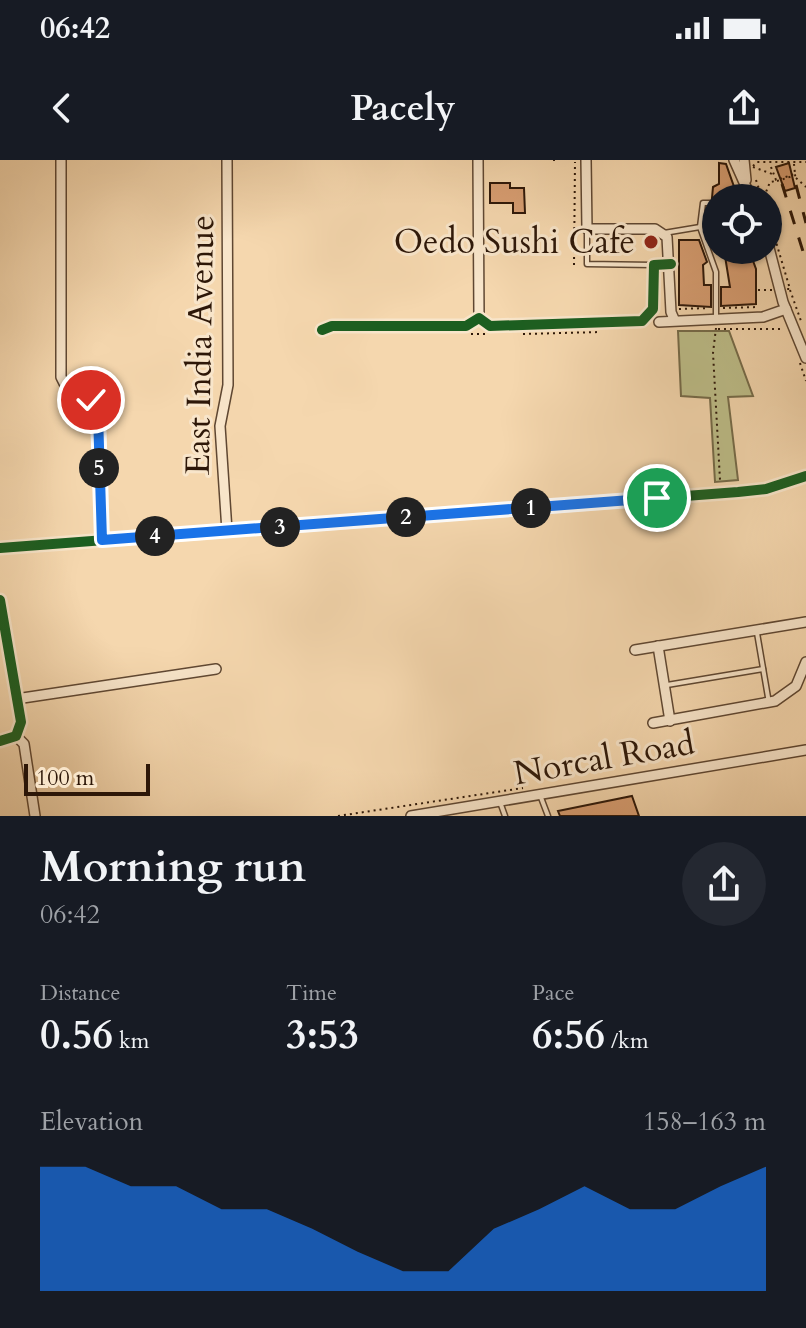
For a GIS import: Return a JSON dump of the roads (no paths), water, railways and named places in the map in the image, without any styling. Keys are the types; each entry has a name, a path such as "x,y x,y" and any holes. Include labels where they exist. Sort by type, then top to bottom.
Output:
{"street":[{"path":"61,160 61,377 67,389 96,405 102,540"},
{"name":"East India Avenue","path":"227,160 228,385 220,426 227,531"},
{"path":"478,160 479,318"},
{"path":"586,160 587,229 655,229 664,233 671,264 671,312 674,319"},
{"path":"734,160 746,184"},
{"path":"746,184 752,162"},
{"path":"479,318 490,326 642,321 653,309 654,265 671,264"},
{"path":"774,264 802,357"},
{"path":"659,322 763,317 786,309"},
{"path":"322,330 332,326 466,326 479,318"},
{"path":"0,548 738,492 766,489 806,476"},
{"path":"0,600 21,722 16,736"},
{"path":"635,650 806,622"},
{"path":"658,646 670,721"},
{"path":"653,723 769,703 792,691 806,662"},
{"path":"16,699 216,669"},
{"path":"0,741 16,736"},
{"path":"16,736 24,744 35,816"},
{"name":"Norcal Road","path":"411,816 458,812 537,791 806,750"}],"lane":[{"path":"702,211 700,227 716,272 716,319"},
{"path":"664,233 700,227"},
{"path":"587,229 587,264 654,265"},
{"path":"757,630 769,703"},
{"path":"665,685 763,669"},
{"path":"537,791 548,816"},
{"path":"500,802 505,816"}],"railway":[{"path":"782,184 806,261"},
{"path":"796,185 806,223"}],"place":[{"name":"Oedo Sushi Cafe","path":"651,242"}]}
